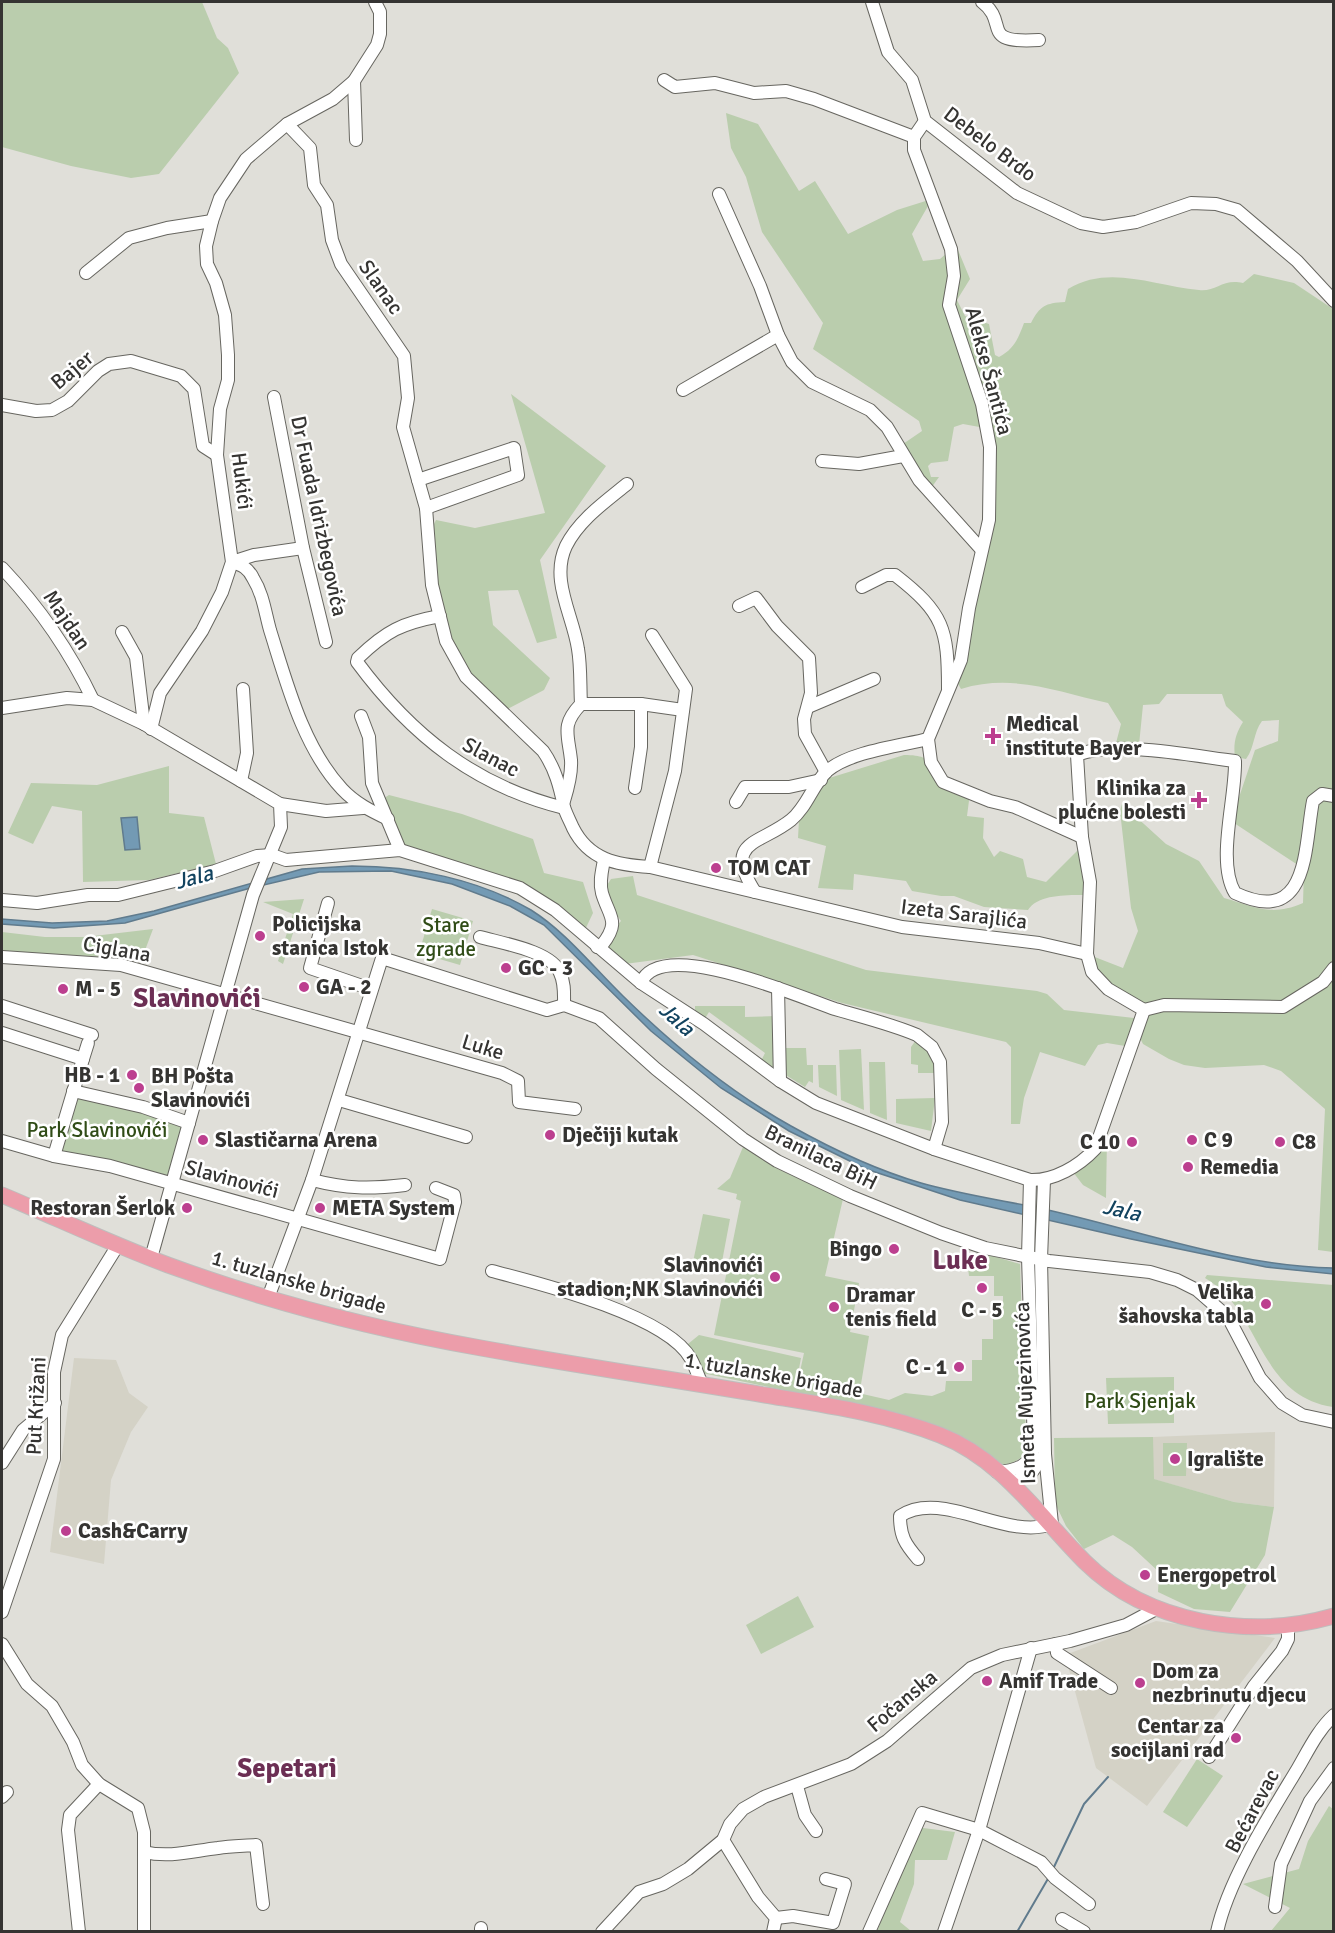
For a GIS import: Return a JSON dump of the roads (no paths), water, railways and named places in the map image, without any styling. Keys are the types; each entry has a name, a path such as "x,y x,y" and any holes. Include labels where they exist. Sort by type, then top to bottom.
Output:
{"main road":[{"name":"1. tuzlanske brigade","path":"2,1195 151,1258 268,1298 371,1326 481,1348 882,1415 950,1439 971,1451 1011,1484 1052,1524 1086,1562 1109,1582 1156,1609 1204,1621 1249,1627 1288,1627 1334,1616"}],"street":[{"name":"Hukići","path":"147,726 160,693 202,631 222,592 232,562 217,455 220,409 228,380 228,355 225,315 216,283 207,264 206,246 212,221 220,198 246,159 287,124 333,99 354,81 377,45 381,34 380,12 375,2"},
{"name":"Debelo Brdo","path":"872,2 888,52 912,80 925,121 1017,194 1082,223 1103,227 1136,222 1191,203 1216,204 1237,210 1297,261 1334,302"},
{"path":"982,2 988,6 996,30 1002,36 1012,42 1039,40"},
{"path":"664,80 675,87 715,83 754,93 786,91 814,99 914,137 925,121"},
{"path":"354,81 356,140"},
{"name":"Slanac","path":"287,124 310,148 314,185 327,205 332,240 341,264 404,356 408,398 403,427 426,508 429,560 440,616 446,641 458,667 543,751 552,765 564,805 586,849 604,860 624,866 650,867"},
{"name":"Alekse Šantića","path":"914,137 914,150 951,249 954,276 949,305 982,404 990,447 991,506 961,660 928,739"},
{"path":"719,194 760,286 778,335 800,372 828,392 870,410 887,427 920,480 981,549"},
{"path":"86,273 129,238 212,221"},
{"path":"684,390 778,335"},
{"name":"Bajer","path":"2,405 36,411 52,410 68,401 108,364 130,361 174,373 194,389 203,446 217,455"},
{"name":"Dr Fuada Idrizbegovića","path":"274,396 303,548 326,642"},
{"path":"418,480 514,448 518,475 426,508"},
{"path":"822,461 859,464 903,456"},
{"path":"564,805 571,771 567,725 570,716 581,704 578,649 562,590 560,567 566,546 583,522 627,484"},
{"path":"232,562 254,555 303,548"},
{"path":"232,562 243,565 252,576 262,596 285,678 322,763 342,789 363,808 388,819"},
{"name":"Majdan","path":"2,568 27,595 69,656 93,700"},
{"name":"Alekse Šantića","path":"862,587 886,575 895,575 935,614 942,624 948,647 948,693"},
{"path":"739,606 756,598 777,626 809,658 811,693 804,719 805,734 823,776"},
{"name":"Slanac","path":"440,616 414,621 391,629 358,658 357,663 397,711 456,763 505,788 564,805"},
{"path":"122,632 136,657 147,726"},
{"path":"650,867 675,771 684,683 652,635"},
{"path":"808,707 874,679"},
{"path":"240,781 246,753 243,689"},
{"path":"2,708 57,699 93,700 147,726 280,804 326,811 363,808"},
{"path":"581,704 641,704 683,710"},
{"path":"635,788 641,747 641,704"},
{"path":"361,716 369,737 372,783 400,850"},
{"path":"755,892 742,867 741,857 745,850 752,842 790,821 823,776 841,762 928,739 931,762 944,782 990,801 1015,807 1082,837"},
{"path":"1334,796 1322,794 1313,801 1307,856 1300,880 1288,894 1278,899 1249,899 1235,892 1227,874 1228,842 1235,787 1235,761 1133,750 1092,749 1077,755 1082,837 1090,882 1087,954 1092,972 1099,982 1144,1010 1164,1005 1283,1007 1323,982 1334,968"},
{"path":"736,802 745,787 789,787 823,776"},
{"name":"Slavinovići","path":"280,804 281,827 272,855 263,868 253,895 170,1184 298,1217 389,1247 440,1259 455,1202 454,1195 436,1188"},
{"path":"2,900 37,903 88,895 118,895 215,871 257,856 272,855 286,860 400,850 520,888 555,910 641,983 704,1024 780,1081 816,1103 1036,1186 1084,1159 1095,1149 1144,1010"},
{"path":"597,946 602,945 613,926 613,917 602,893 601,878 604,860"},
{"name":"Izeta Sarajlića","path":"650,867 902,927 1039,943 1087,954"},
{"path":"268,1298 339,1100 371,989 310,968 328,903"},
{"path":"480,937 551,960 560,970 564,985 564,1005"},
{"name":"Ciglana","path":"2,957 44,961 104,962 225,994"},
{"name":"Branilaca BiH","path":"371,989 382,958 547,1010 564,1005 599,1018 656,1069 744,1140 777,1161 941,1233 1035,1258"},
{"path":"641,983 653,971 681,966 744,976 917,1035 929,1043 938,1055 941,1070 942,1122 934,1149"},
{"path":"778,988 780,1081"},
{"path":"225,994 360,1032"},
{"path":"2,1005 90,1039 54,1156"},
{"name":"Luke","path":"360,1032 502,1073 518,1081 519,1102 575,1109"},
{"path":"2,1033 82,1059"},
{"path":"73,1091 143,1107 189,1123"},
{"path":"339,1100 466,1137"},
{"path":"2,1141 54,1156 110,1166 170,1184 151,1258"},
{"path":"312,1180 342,1188 371,1189 405,1185"},
{"name":"Ismeta Mujezinovića","path":"997,1472 1021,1467 1030,1458 1034,1447 1036,1186"},
{"name":"Put Križani","path":"2,1612 51,1471 55,1403 54,1371 62,1335 118,1245"},
{"path":"1035,1258 1150,1272 1197,1290 1228,1317 1260,1378 1282,1403 1302,1415 1334,1422"},
{"name":"Ismeta Mujezinovića","path":"1035,1258 1045,1454 1052,1524"},
{"path":"492,1271 578,1293 653,1328 673,1340 691,1358 702,1384"},
{"path":"2,1463 23,1430 55,1403"},
{"path":"1011,1484 1032,1472 1045,1454"},
{"path":"918,1559 902,1540 900,1529 900,1516 911,1509 929,1507 1027,1526 1052,1524"},
{"name":"Fočanska","path":"602,1932 639,1892 663,1884 723,1840 730,1824 743,1809 764,1797 850,1764 887,1741 971,1668 1002,1655 1056,1644 1126,1625 1156,1609"},
{"path":"1209,1757 1254,1686 1282,1650 1288,1639 1288,1627"},
{"path":"2,1644 27,1684 52,1706 73,1742 82,1765 99,1784 138,1808 144,1832 144,1932"},
{"path":"1056,1644 1057,1653 1111,1688"},
{"path":"944,1932 979,1830 1031,1648"},
{"name":"Bećarevac","path":"1217,1932 1235,1884 1269,1814 1315,1736 1334,1715"},
{"path":"1275,1907 1281,1864 1310,1801 1334,1768"},
{"path":"79,1932 69,1822 70,1815 99,1784"},
{"path":"797,1786 805,1815 816,1831"},
{"path":"869,1932 922,1813 979,1830 1041,1862 1055,1878 1089,1904"},
{"path":"723,1840 758,1898 776,1918"},
{"path":"144,1852 159,1855 184,1854 217,1848 256,1845 262,1904"},
{"path":"776,1918 782,1915 833,1923 845,1884 825,1879"},
{"path":"773,1932 776,1918"},
{"path":"1062,1919 1084,1932"}],"water":[{"path":"137,817 140,849 125,850 121,818"},
{"path":"352,866 398,869 445,876 489,890 531,910 568,939 623,996 702,1067 745,1098 791,1126 838,1151 871,1165 904,1178 950,1190 1039,1208 1222,1254 1296,1266 1333,1268 1333,1274 1266,1267 1131,1239 960,1200 866,1169 789,1131 721,1088 651,1031 544,925 510,906 452,884 391,871 319,872 247,889 125,923 54,928 2,924 2,919 52,923 107,921 154,911 302,869"}],"waterway":[{"path":"1053,1869 1084,1804 1108,1777"},
{"path":"1017,1932 1049,1877"}],"place":[{"name":"Medical institute Bayer","path":"993,736"},
{"name":"Klinika za plućne bolesti","path":"1199,800"},
{"name":"TOM CAT","path":"716,868"},
{"name":"Policijska stanica Istok","path":"260,936"},
{"name":"GC - 3","path":"506,968"},
{"name":"GA - 2","path":"304,987"},
{"name":"M - 5","path":"63,989"},
{"name":"HB - 1","path":"132,1075"},
{"name":"BH Pošta Slavinovići","path":"139,1088"},
{"name":"Dječiji kutak","path":"550,1135"},
{"name":"Slastičarna Arena","path":"203,1140"},
{"name":"C 9","path":"1192,1140"},
{"name":"C 10","path":"1132,1142"},
{"name":"C8","path":"1280,1142"},
{"name":"Remedia","path":"1188,1167"},
{"name":"Restoran Šerlok","path":"187,1208"},
{"name":"META System","path":"320,1208"},
{"name":"Bingo","path":"894,1249"},
{"name":"Slavinovići stadion;NK Slavinovići","path":"775,1277"},
{"name":"C - 5","path":"982,1288"},
{"name":"Velika šahovska tabla","path":"1266,1304"},
{"name":"Dramar tenis field","path":"834,1307"},
{"name":"C - 1","path":"959,1367"},
{"name":"Igralište","path":"1175,1459"},
{"name":"Cash&Carry","path":"66,1531"},
{"name":"Energopetrol","path":"1145,1575"},
{"name":"Amif Trade","path":"987,1681"},
{"name":"Dom za nezbrinutu djecu","path":"1140,1683"},
{"name":"Centar za socijlani rad","path":"1236,1738"}],"district":[{"name":"Slavinovići","path":"197,998"},
{"name":"Luke","path":"960,1260"},
{"name":"Sepetari","path":"287,1768"}],"water label":[{"name":"Jala","path":"194,877"},
{"name":"Jala","path":"677,1019"},
{"name":"Jala","path":"1122,1210"}],"park label":[{"name":"Stare zgrade","path":"446,937"},
{"name":"Park Slavinovići","path":"97,1130"},
{"name":"Park Sjenjak","path":"1140,1401"}]}
